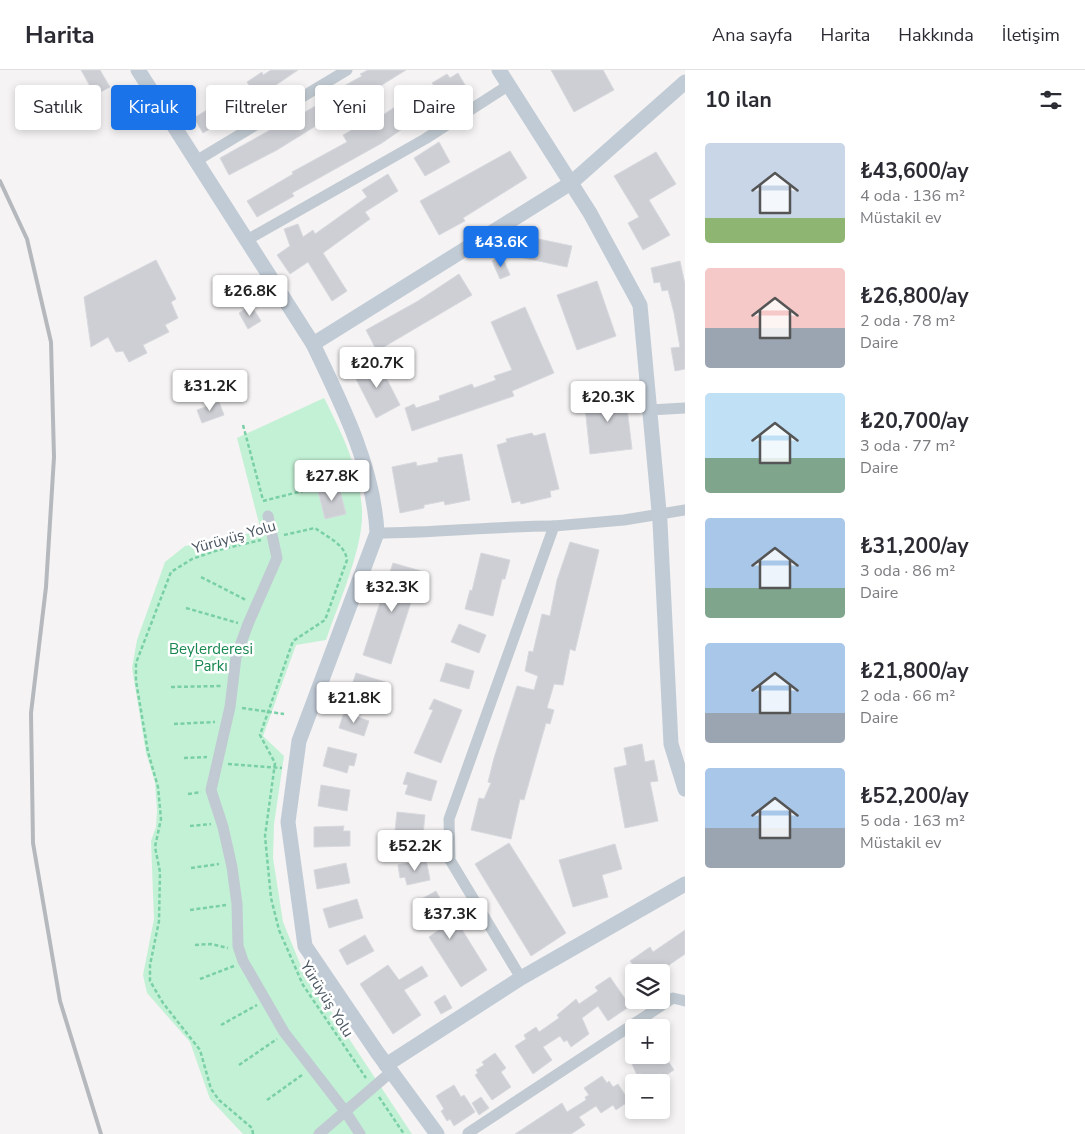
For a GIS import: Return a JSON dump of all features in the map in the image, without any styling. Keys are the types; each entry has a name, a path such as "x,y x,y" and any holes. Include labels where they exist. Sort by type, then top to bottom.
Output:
{"main road":[{"path":"138,70 313,344 331,382 368,475 376,505 377,533 299,740 288,822 305,946 389,1069 437,1134"},
{"path":"499,70 590,213 640,305 659,513 671,744 685,789"},
{"path":"313,344 571,183 685,82"},
{"path":"389,1069 521,978 685,884"}],"street":[{"path":"196,161 347,70"},
{"path":"247,240 425,139 509,85"},
{"path":"650,410 685,408"},
{"path":"377,533 433,533 513,526 554,526 624,520 685,510"},
{"path":"268,516 277,558 248,625 237,656 230,707 211,790 231,862 237,904 241,957 285,1034 345,1111 360,1134"},
{"path":"521,978 450,860 449,818 554,526"},
{"path":"468,1133 673,998 685,1001"},
{"path":"319,1134 372,1088 389,1069"}],"path":[{"path":"243,425 268,516"},
{"path":"263,501 368,475"},
{"name":"Yürüyüş Yolu","path":"253,1134 252,1128 219,1100 211,1089 200,1050 163,1004 150,981 150,965 159,921 160,872 155,847 161,819 158,787 148,752 136,682 136,664 171,572 192,560 215,551 315,528 339,544 346,553 347,560 325,620 293,641 260,735 275,763 265,836 271,898 279,930 303,985 404,1134"},
{"path":"201,577 257,605"},
{"path":"186,608 220,619 248,625"},
{"path":"171,647 237,656"},
{"path":"171,687 233,685"},
{"path":"230,707 284,714"},
{"path":"174,724 227,721"},
{"path":"184,758 218,759 274,768 296,765"},
{"path":"190,826 222,824"},
{"path":"191,868 231,862"},
{"path":"190,910 237,904"},
{"path":"195,945 211,944 241,957"},
{"path":"200,979 241,957"},
{"path":"221,1025 265,1000"},
{"path":"239,1065 285,1034"},
{"path":"267,1100 310,1068"}],"green space":[{"name":"Beylerderesi Parkı","path":"324,398 354,466 361,495 362,525 355,558 326,640 296,645 263,736 284,756 274,824 273,858 283,922 301,966 412,1134 243,1134 210,1099 190,1042 147,993 143,975 154,919 151,841 156,827 157,811 155,782 146,753 132,668 137,640 165,562 185,546 261,531 237,438"}],"building":[{"path":"81,70 100,70 110,87 101,92 101,85 89,85"},
{"path":"271,70 298,70 276,85 249,85 247,82 262,72 263,75"},
{"path":"368,70 406,70 382,85 346,85 362,76 360,74"},
{"path":"551,70 603,70 614,90 574,112"},
{"path":"458,73 465,85 434,85 432,83 447,74 450,78"},
{"path":"315,106 315,126 277,150 229,175 220,158 270,130 305,130 305,112"},
{"path":"394,108 394,130 401,130 382,143 292,193 294,196 257,217 247,201 293,174 292,172 347,142 343,135 352,130 384,130 384,114"},
{"path":"206,110 206,130 208,130 203,133 196,121 196,117"},
{"path":"439,142 450,162 425,176 414,158"},
{"path":"510,151 527,178 463,218 465,221 439,235 420,201"},
{"path":"656,152 676,184 649,200 670,235 643,250 628,223 639,217 614,176"},
{"path":"388,174 398,191 365,212 370,219 323,253 347,291 332,301 308,262 290,274 277,255 290,246 284,229 298,224 303,237 313,230 315,234 367,197 362,190"},
{"path":"529,237 572,246 567,267 524,258"},
{"path":"502,256 510,275 500,279 492,261"},
{"path":"156,260 176,299 171,302 178,318 165,325 169,332 143,345 147,353 129,362 123,351 116,352 108,337 91,347 84,297"},
{"path":"680,261 685,284 685,369 675,371 671,348 680,347 674,313 668,290 662,291 660,282 654,283 651,268"},
{"path":"459,274 472,295 377,351 366,330 418,301"},
{"path":"597,281 616,336 577,350 557,295"},
{"path":"251,305 261,321 248,329 239,313"},
{"path":"525,307 554,373 512,391 514,396 412,431 405,408 414,404 416,408 440,400 439,396 472,384 474,388 496,380 494,376 512,370 491,322"},
{"path":"377,360 400,405 376,418 353,373"},
{"path":"625,392 632,449 590,454 584,397"},
{"path":"219,402 224,415 202,423 197,410"},
{"path":"532,433 534,436 545,433 559,489 550,491 551,497 521,504 520,501 512,503 497,445 507,442 506,439"},
{"path":"462,454 470,500 445,505 444,501 400,513 392,467 416,462 417,466 438,462 438,458"},
{"path":"339,486 346,514 325,519 318,491"},
{"path":"570,542 599,550 575,651 570,649 563,685 554,684 547,708 554,710 550,724 546,723 524,800 520,799 511,839 471,830 479,798 484,799 491,783 488,782 494,758 517,686 534,690 538,676 525,671 529,651 533,652 542,614 550,616 557,580"},
{"path":"481,553 510,560 505,579 502,579 493,616 465,609 470,590 472,591"},
{"path":"393,563 421,571 391,664 363,655"},
{"path":"459,624 486,635 479,653 451,642"},
{"path":"446,663 474,671 469,689 440,681"},
{"path":"356,673 385,682 379,701 350,691"},
{"path":"434,699 462,710 441,763 414,753 433,710 429,709"},
{"path":"344,712 369,721 364,736 339,728"},
{"path":"642,744 645,762 654,760 658,781 650,782 658,821 625,828 614,768 627,765 624,748"},
{"path":"328,747 357,754 354,766 349,765 347,773 323,766"},
{"path":"407,772 437,781 431,801 405,794 408,785 403,784"},
{"path":"321,785 350,790 347,811 318,806"},
{"path":"397,812 425,815 423,834 395,831"},
{"path":"344,826 343,831 350,831 350,846 314,847 314,827"},
{"path":"509,843 566,933 531,956 475,864"},
{"path":"615,844 622,869 602,875 608,897 573,907 559,860"},
{"path":"426,859 430,880 407,885 405,877 400,878 398,865"},
{"path":"346,863 350,883 317,889 314,870"},
{"path":"436,891 453,922 456,920 487,970 461,987 429,937 440,929 434,918 421,925 413,909 418,906 416,902"},
{"path":"357,899 363,918 329,928 323,909"},
{"path":"685,930 685,954 670,964 632,964 630,961 650,947 653,952"},
{"path":"365,935 374,951 347,965 339,950"},
{"path":"388,965 399,980 422,966 428,976 404,990 421,1015 393,1034 360,984"},
{"path":"610,977 625,999 626,1009 608,1021 598,1006 582,1018 589,1034 571,1047 567,1040 564,1042 560,1036 543,1047 552,1060 533,1074 515,1046 526,1039 524,1035 536,1027 539,1032 559,1018 557,1015 576,999 579,1004 598,991 595,987"},
{"path":"445,995 452,1008 441,1014 434,1002"},
{"path":"495,1053 506,1068 501,1072 511,1087 492,1100 475,1075 478,1073 476,1070 484,1065 482,1062"},
{"path":"632,1064 670,1064 674,1070 668,1074 637,1074"},
{"path":"602,1076 613,1087 618,1084 625,1095 625,1104 616,1110 613,1105 601,1113 596,1106 579,1117 585,1125 571,1134 515,1134 562,1103 567,1112 586,1100 585,1097 589,1095 584,1088"},
{"path":"454,1085 461,1097 464,1095 475,1112 454,1126 450,1119 447,1121 441,1111 444,1109 436,1096"},
{"path":"481,1097 489,1108 479,1115 472,1103"}],"railway":[{"path":"0,181 27,239 51,342 54,457 46,587 31,713 33,843 60,1001 101,1134"}]}
